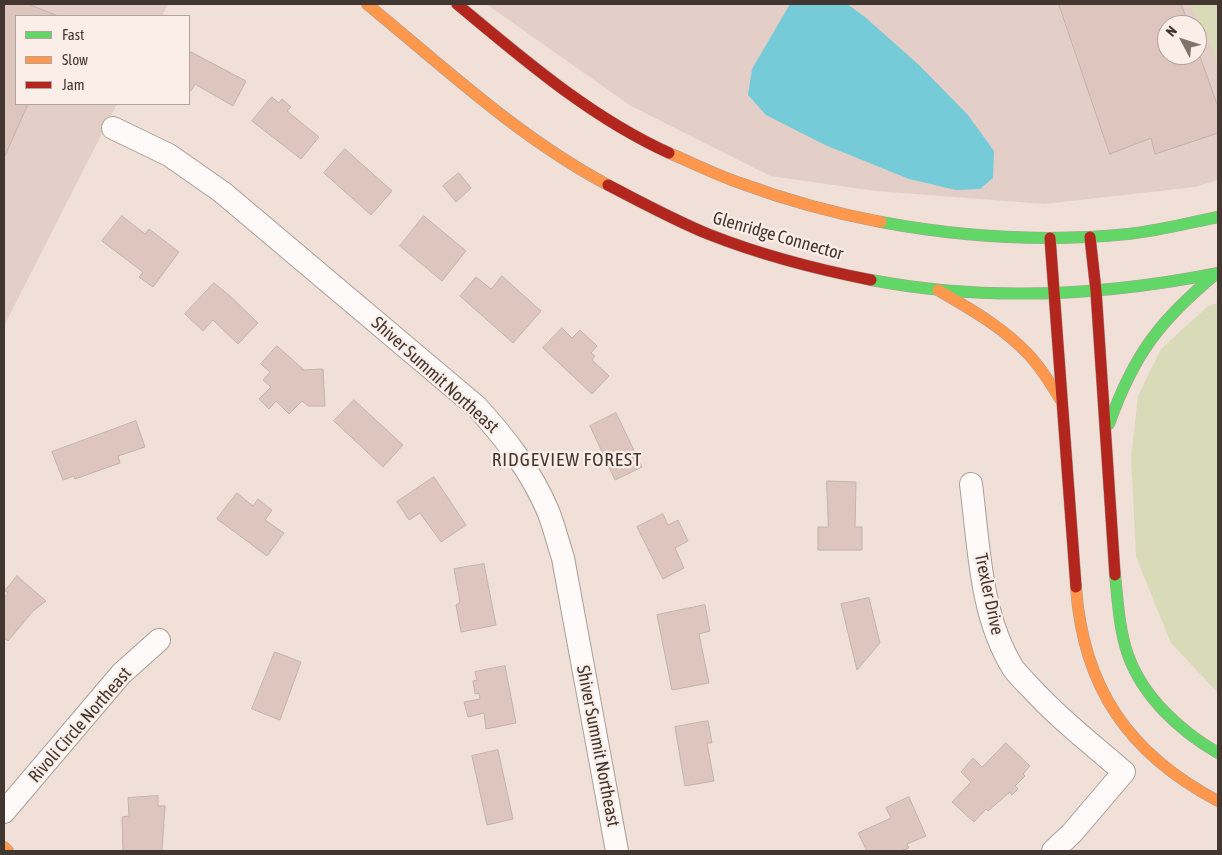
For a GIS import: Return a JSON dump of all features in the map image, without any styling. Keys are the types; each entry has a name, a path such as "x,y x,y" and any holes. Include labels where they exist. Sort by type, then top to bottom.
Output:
{"main road":[{"name":"Glenridge Connector","path":"367,4 507,120 564,161 628,196 700,231 773,257 855,276 938,290 986,293 1054,294 1096,291 1156,285 1217,273"},
{"path":"457,4 535,69 615,124 667,152 739,183 829,211 890,225 950,232 1050,238 1129,234 1218,217"},
{"path":"1090,237 1096,291 1118,600 1129,658 1156,701 1174,721 1218,753"},
{"path":"1050,238 1076,591 1082,633 1093,669 1108,700 1127,730 1147,753 1171,774 1198,792 1218,801"},
{"path":"1106,433 1115,404 1143,347 1180,304 1217,273"},
{"path":"938,290 1022,348 1046,376 1062,403"},
{"path":"4,847 8,851"}],"street":[{"name":"Shiver Summit Northeast","path":"113,128 169,155 222,192 477,407 503,436 526,468 548,511 563,558 617,851"},
{"name":"Trexler Drive","path":"971,484 982,574 990,611 1001,645 1014,670 1046,704 1124,772 1072,833 1053,851"},
{"name":"Rivoli Circle Northeast","path":"4,812 122,674 159,640"}],"shaded area":[{"path":"4,4 168,4 162,15 15,15 15,105 116,105 4,326"},
{"path":"486,4 1218,4 1218,180 1195,187 1044,204 876,191 770,176 631,106"}],"green space":[{"path":"1189,4 1218,4 1218,66 1207,38 1207,15 1195,15"},
{"path":"1218,303 1218,693 1171,643 1136,557 1131,458 1138,396 1161,349 1208,306"}],"water":[{"path":"790,4 847,4 865,17 919,65 968,115 994,151 993,178 980,189 956,190 909,179 825,145 766,115 748,95 752,69"}],"building":[{"path":"4,4 28,4 56,15 15,15 15,105 28,105 4,158"},
{"path":"1059,4 1181,4 1185,15 1157,15 1157,65 1203,65 1218,107 1218,133 1155,154 1151,138 1110,154"},
{"path":"191,52 246,81 233,106 195,84 190,90"},
{"path":"272,97 279,103 282,99 291,107 287,111 319,137 301,159 252,121"},
{"path":"345,149 392,191 371,215 324,173"},
{"path":"459,173 471,188 456,202 443,186"},
{"path":"122,216 145,234 149,229 179,252 153,287 139,277 143,272 102,241"},
{"path":"424,216 466,251 442,281 400,246"},
{"path":"502,276 541,311 513,343 460,296 476,277 491,289"},
{"path":"214,283 258,323 238,344 213,320 203,331 185,314"},
{"path":"562,328 572,338 580,330 597,346 591,353 595,356 592,360 609,376 592,394 543,348"},
{"path":"277,346 304,370 323,369 325,406 308,406 302,401 289,414 276,401 269,409 259,399 271,387 263,380 270,372 261,364"},
{"path":"354,400 403,445 383,467 334,421"},
{"path":"616,413 642,467 615,480 590,426"},
{"path":"136,421 145,447 118,456 120,463 75,479 74,476 63,480 52,452"},
{"path":"434,477 466,525 441,542 420,513 409,520 397,502"},
{"path":"827,481 856,482 855,527 862,527 862,550 818,550 818,527 828,527"},
{"path":"237,493 253,506 258,499 272,510 265,520 284,533 267,556 217,519"},
{"path":"663,514 668,525 678,520 688,541 675,548 684,568 663,579 637,527"},
{"path":"484,564 496,625 461,632 456,605 460,602 454,569"},
{"path":"17,576 46,601 33,611 8,641 4,638 4,598 8,593 5,591"},
{"path":"869,598 880,643 857,670 841,604"},
{"path":"705,605 710,631 699,634 709,683 672,690 657,615"},
{"path":"275,652 301,662 280,720 252,709"},
{"path":"505,666 516,723 486,729 484,713 468,717 464,702 480,699 479,693 475,694 473,681 477,680 475,672"},
{"path":"708,721 712,743 707,743 714,781 685,786 675,727"},
{"path":"1006,743 1030,766 1023,774 1025,776 1015,786 1018,789 1012,795 1010,792 988,811 986,809 974,822 952,802 971,782 961,772 973,758 982,767"},
{"path":"498,750 513,819 487,825 472,756"},
{"path":"158,796 158,806 165,806 162,851 123,851 122,817 129,816 128,798"},
{"path":"909,797 926,836 907,844 909,848 901,851 867,851 858,833 891,818 886,808"}],"traffic: fast":[{"path":"881,222 942,231 1004,237 1066,238 1139,233 1218,217"},
{"path":"1109,424 1128,377 1151,340 1164,323 1217,273"},
{"path":"871,280 914,287 1001,294 1088,291 1132,287 1218,273"},
{"path":"1115,575 1119,615 1128,655 1143,685 1153,699 1177,723 1218,753"}],"traffic: slow":[{"path":"367,4 513,124 575,166 608,185"},
{"path":"669,153 722,176 775,195 845,215 881,222"},
{"path":"938,290 986,319 1019,345 1038,365 1060,399"},
{"path":"1076,587 1080,623 1089,656 1101,687 1116,714 1136,739 1159,762 1218,801"},
{"path":"4,847 8,851"}],"traffic: jam":[{"path":"457,4 532,66 585,105 640,139 669,153"},
{"path":"608,185 683,223 728,242 788,261 871,280"},
{"path":"1090,237 1096,291 1115,575"},
{"path":"1050,238 1076,587"}],"district":[{"name":"RIDGEVIEW FOREST","path":"567,460"}]}
